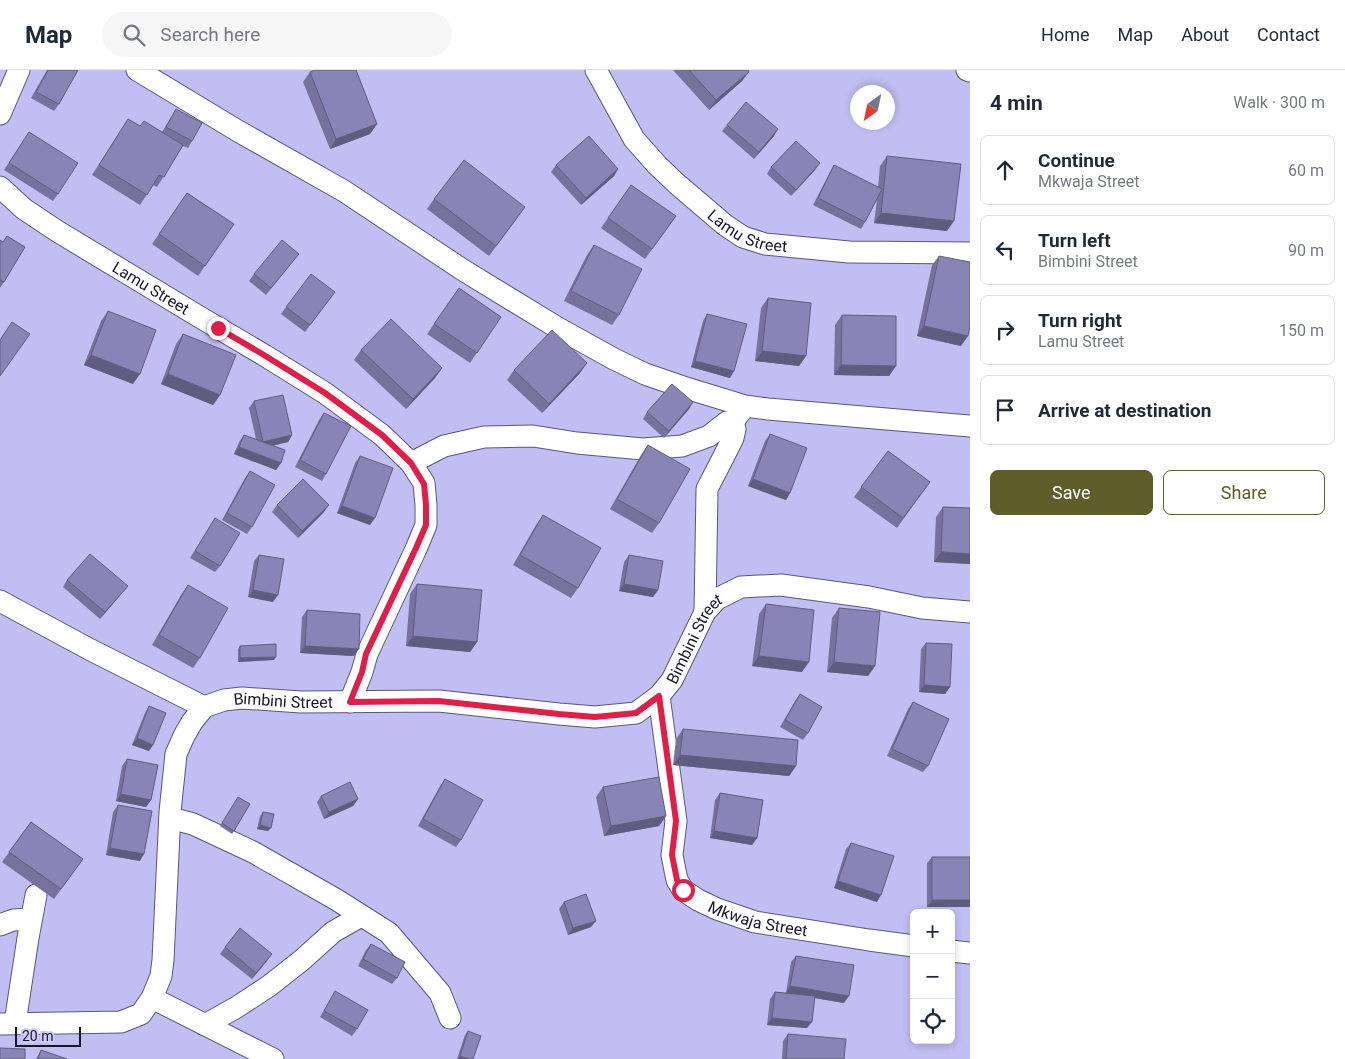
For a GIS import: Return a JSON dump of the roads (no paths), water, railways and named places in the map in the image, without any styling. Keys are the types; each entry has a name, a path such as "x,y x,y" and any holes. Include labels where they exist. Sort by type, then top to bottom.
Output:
{"street":[{"path":"0,114 19,70"},
{"path":"138,70 238,131 344,192 462,270 558,328 644,374 739,414"},
{"name":"Lamu Street","path":"599,71 618,113 634,139 677,184 725,225 743,237 765,244 849,252 970,254"},
{"name":"Lamu Street","path":"0,187 24,209 57,231 325,393 382,435 411,463 424,484 426,525 366,654 362,672 350,702"},
{"path":"411,463 444,446 484,437 533,436 577,443 643,449 682,446 709,436 739,414 768,409 970,426"},
{"path":"705,612 707,488 732,438 739,414"},
{"name":"Bimbini Street","path":"204,707 224,700 242,698 301,702 439,701 595,717 636,713 659,696 672,680 705,612 717,598 741,587 781,585 869,596 922,608 970,612"},
{"path":"0,601 89,649 204,707 192,722 176,754 170,818 161,976 152,998 141,1014 121,1022 8,1024 36,895"},
{"name":"Mkwaja Street","path":"659,696 676,821 672,855 677,880 683,890 716,909 755,922 910,945"},
{"path":"170,818 193,824 253,852 299,877 389,933 440,994 450,1018"},
{"path":"205,1025 269,986 333,932 361,916"},
{"path":"0,925 13,920 31,919"},
{"path":"955,951 970,953"},
{"path":"152,998 273,1059"}]}
